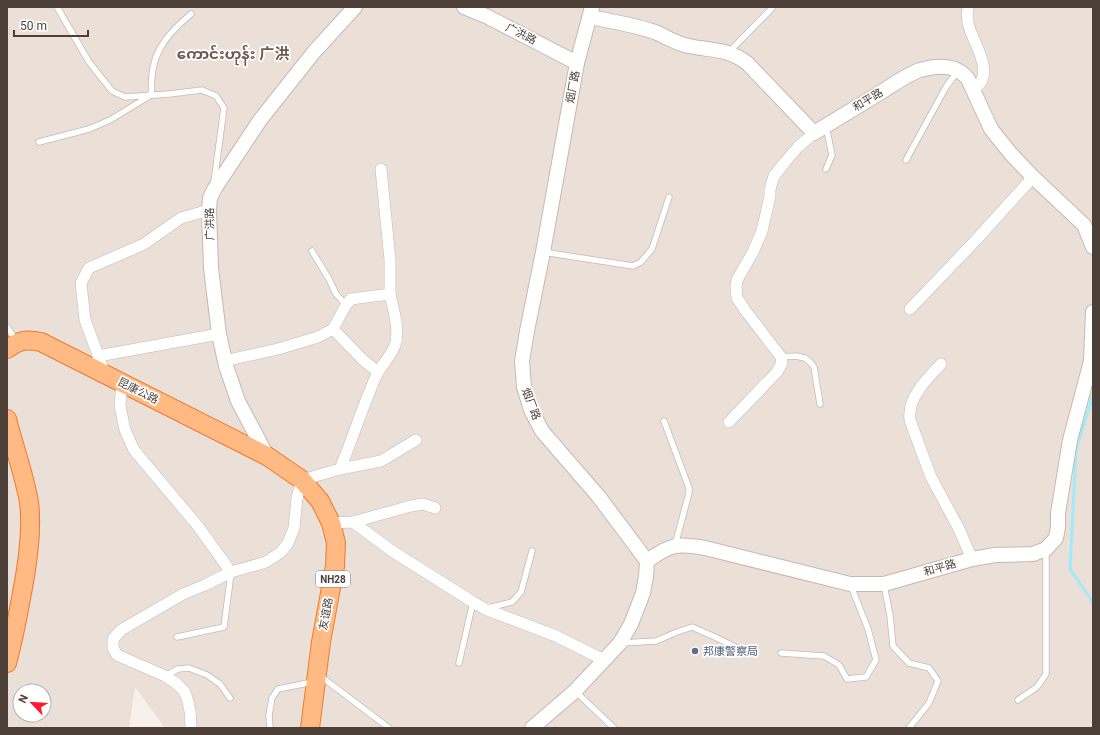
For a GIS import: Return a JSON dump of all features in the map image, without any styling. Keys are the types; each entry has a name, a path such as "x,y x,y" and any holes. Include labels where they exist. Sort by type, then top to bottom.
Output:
{"highway":[{"name":"昆康公路","path":"12,345 29,340 41,342 267,456"},
{"path":"7,419 29,503 30,529 29,551 23,590 17,623 7,659"},
{"name":"友谊路","path":"267,456 302,480 320,501 331,523 336,543 335,566 321,642 310,728"}],"street":[{"name":"广洪路","path":"267,456 238,401 224,361 219,334 211,268 210,198 260,120 314,52 356,7"},
{"name":"广洪路","path":"464,7 486,16 577,63"},
{"path":"968,7 968,24 983,63 982,79 978,86 973,89"},
{"name":"烟厂路","path":"591,12 577,63 526,331 522,361 524,388 531,410 542,431 599,497 646,561"},
{"path":"591,12 656,32 688,46 729,53 739,57 820,129 798,147 774,176 762,230 753,252 737,280 737,298 781,357 782,363 777,372 729,422"},
{"name":"和平路","path":"820,129 919,70 938,67 948,67 959,70"},
{"path":"959,70 968,79 991,129 1033,178 1084,225 1093,247"},
{"path":"340,469 354,437 378,372 395,344 397,329 390,294 390,260 380,169"},
{"path":"910,309 1033,178"},
{"path":"105,374 86,320 81,283 89,268 144,244 181,218 209,210"},
{"path":"224,361 278,349 318,337 333,329 346,305 351,299 390,294"},
{"path":"1046,549 1056,538 1058,513 1070,440 1092,361 1093,312"},
{"path":"333,329 363,360 378,372"},
{"path":"98,356 219,334"},
{"path":"941,364 918,391 911,404 911,423 931,477 959,529 972,559"},
{"path":"122,383 120,406 125,430 134,450 197,525 231,572"},
{"path":"191,728 190,711 184,691 176,683 165,676 117,655 113,648 113,639 121,630 183,594 231,572 266,562 281,552 288,543 294,528 297,498 302,480 340,469 381,461 416,440"},
{"path":"331,523 354,522 411,506 424,504 435,508"},
{"path":"354,522 392,550 472,602 486,609 556,636 604,660"},
{"name":"和平路","path":"646,561 661,550 675,545 691,546 706,548 850,584 884,584 972,559 995,555 1033,554 1046,549"},
{"path":"532,728 575,691 620,643 631,624 643,593 646,576 646,561"}],"lane":[{"path":"57,7 89,62 112,91 125,97 202,90 216,96 224,108 213,193"},
{"path":"729,53 773,7"},
{"path":"152,95 152,75 156,55 162,44 173,30 191,14"},
{"path":"906,160 946,87 959,70"},
{"path":"39,142 90,129 110,120 152,95"},
{"path":"820,129 832,155 826,169"},
{"path":"542,252 633,266 641,262 652,249 669,197"},
{"path":"312,251 336,294 346,305"},
{"path":"7,327 12,345"},
{"path":"781,357 796,356 805,358 810,362 814,367 820,404"},
{"path":"664,421 689,488 675,545"},
{"path":"1018,700 1037,687 1046,674 1046,549"},
{"path":"486,609 512,602 521,592 532,550"},
{"path":"177,637 224,627 231,572"},
{"path":"781,653 824,656 839,665 847,679 866,676 876,660 868,628 850,584"},
{"path":"884,584 890,616 893,646 909,662 929,668 938,681 929,703 909,728"},
{"path":"459,664 472,602"},
{"path":"620,643 656,641 692,627 735,647"},
{"path":"165,676 178,669 189,668 207,675 220,684 230,698"},
{"path":"270,728 269,715 272,698 278,689 316,677 389,728"},
{"path":"575,691 614,728"}],"shaded area":[{"path":"7,7 1093,7 1093,728 165,728 135,687 129,728 7,728"}],"waterway":[{"path":"1093,395 1076,450 1070,569 1093,602"}],"place":[{"name":"邦康警察局","path":"695,651"}],"district":[{"name":"ကောင်းဟုန်း 广洪","path":"233,54"}]}
